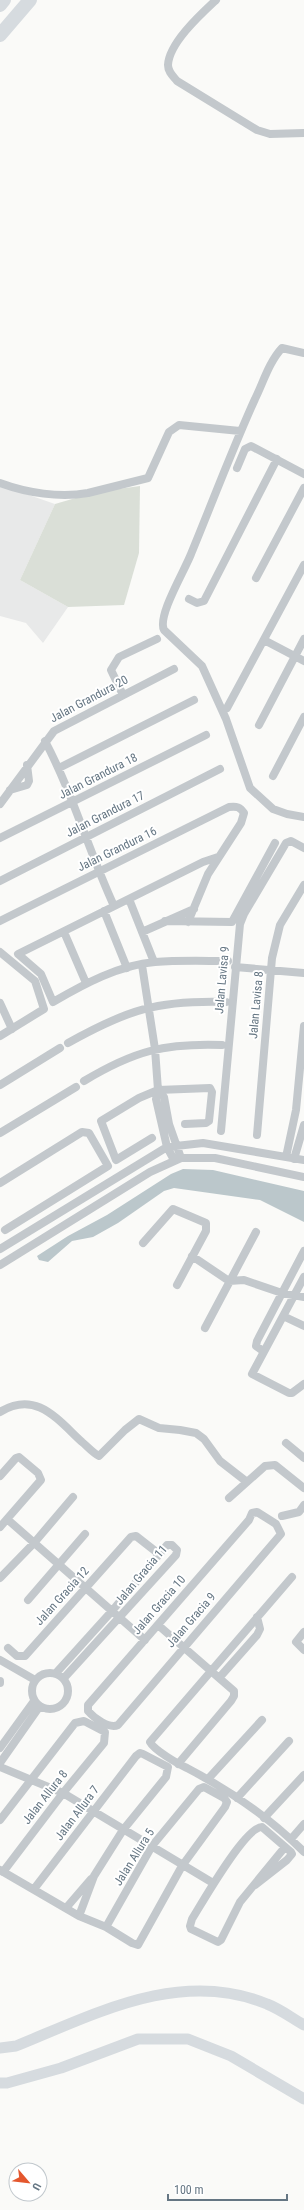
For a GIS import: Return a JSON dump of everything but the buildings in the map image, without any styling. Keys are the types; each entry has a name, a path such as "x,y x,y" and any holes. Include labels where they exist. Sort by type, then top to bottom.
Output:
{"highway":[{"path":"0,5 4,0"},
{"path":"0,35 30,0"}],"street":[{"path":"216,0 188,28 177,44 169,61 169,71 177,81 256,130 270,134 304,134"},
{"path":"304,353 281,349 269,369 240,431 191,556 166,609 161,624 168,634 202,666 226,719 250,788 273,808 287,814 304,817"},
{"path":"0,484 27,492 88,493 148,478 169,432 179,425 240,431"},
{"path":"237,468 245,450 251,446 304,474"},
{"path":"189,599 197,603 204,601 278,459"},
{"path":"256,578 304,488"},
{"path":"227,708 304,565"},
{"path":"123,695 111,670 119,657 157,639"},
{"path":"259,725 304,639"},
{"path":"264,640 304,661"},
{"name":"Jalan Grandura 20","path":"0,804 54,730 174,669"},
{"path":"59,768 194,700"},
{"path":"273,776 304,717"},
{"name":"Jalan Grandura 18","path":"0,838 73,803 206,735"},
{"path":"45,741 59,768 98,872 114,906"},
{"name":"Jalan Grandura 17","path":"0,881 220,769"},
{"name":"Jalan Grandura 16","path":"0,921 229,807 235,806 240,808 244,813 241,823 218,857"},
{"name":"Jalan Lavisa 9","path":"221,1131 231,964 238,934 244,914 286,843 291,841 304,848"},
{"path":"165,921 232,922 275,844"},
{"path":"218,857 203,862 18,954 40,974 53,1002 86,983 127,968 154,962 231,964 304,973"},
{"path":"188,922 208,874 218,857"},
{"path":"203,862 208,874"},
{"name":"Jalan Lavisa 8","path":"257,1135 271,970 280,925 304,886"},
{"path":"129,899 154,962"},
{"path":"142,932 194,909"},
{"path":"104,911 127,968"},
{"path":"64,932 86,983"},
{"path":"0,952 34,981 44,1009 0,1036"},
{"path":"142,965 155,1049 158,1090 156,1099 171,1146 178,1159"},
{"path":"68,1043 104,1023 131,1011 162,1004 196,1001 226,1002"},
{"path":"0,1004 12,1028"},
{"path":"290,1158 296,1110 302,1081 304,1026"},
{"path":"84,1081 114,1063 155,1049 177,1045 222,1045"},
{"path":"0,1085 60,1048"},
{"path":"0,1133 76,1087"},
{"path":"152,1138 117,1160 114,1158 101,1121 139,1098 158,1090 208,1087 211,1089 208,1122 185,1124"},
{"path":"296,1110 304,1099"},
{"path":"290,1158 304,1125"},
{"path":"0,1183 85,1132 89,1133 108,1166 5,1230"},
{"path":"9,1259 0,1247 171,1146 203,1143 304,1160"},
{"path":"0,1265 150,1172 178,1159 216,1158 304,1177"},
{"path":"143,1243 173,1209 208,1225 177,1285"},
{"path":"205,1328 256,1232"},
{"path":"263,1352 256,1346 256,1341 304,1251"},
{"path":"192,1256 229,1281 244,1280 282,1293 304,1297"},
{"path":"304,1277 252,1374 272,1386 292,1393 304,1384"},
{"path":"284,1316 304,1326"},
{"path":"0,1412 8,1407 24,1404 38,1405 50,1413 99,1456 125,1430 139,1419 159,1428 190,1432 204,1439 220,1461 247,1482"},
{"path":"286,1443 304,1458"},
{"path":"0,1476 16,1458 21,1458 38,1473 40,1482 0,1527"},
{"path":"229,1498 265,1466 271,1465 275,1465 304,1488"},
{"path":"0,1578 34,1543 73,1497"},
{"path":"282,1516 299,1512 304,1505"},
{"name":"Jalan Gracia 10","path":"120,1723 115,1727 109,1726 88,1711 88,1705 248,1520 252,1513 257,1512 276,1524 281,1534"},
{"path":"7,1519 145,1640"},
{"path":"28,1600 85,1534"},
{"name":"Jalan Gracia 9","path":"120,1723 183,1647 281,1534"},
{"name":"Jalan Gracia 12","path":"8,1648 17,1656 22,1658 25,1656 131,1537 136,1536 159,1554"},
{"name":"Jalan Gracia 11","path":"56,1673 112,1611 167,1545 172,1545 178,1552 121,1618 64,1678"},
{"path":"292,1576 152,1738 151,1744 178,1764 208,1779 237,1798 291,1839 304,1852"},
{"path":"219,1678 257,1635 260,1629 257,1617"},
{"path":"158,1625 232,1689 234,1696 178,1764"},
{"path":"304,1632 296,1642 304,1650"},
{"path":"0,1660 35,1680"},
{"path":"0,1762 37,1704 32,1686 35,1680 48,1672 56,1673 64,1678 68,1686 69,1694 65,1702 59,1707 51,1710 37,1704"},
{"path":"0,1748 37,1704"},
{"path":"208,1779 262,1720"},
{"name":"Jalan Allura 8","path":"2,1871 104,1743 106,1737 105,1732 79,1721 75,1722 30,1780"},
{"path":"237,1798 289,1741"},
{"name":"Jalan Allura 7","path":"34,1889 93,1811 140,1753 168,1767 169,1770 166,1777 123,1830"},
{"path":"0,1767 63,1793 152,1846 182,1866 213,1883"},
{"path":"264,1818 304,1775"},
{"path":"0,1820 30,1780"},
{"name":"Jalan Allura 5","path":"106,1927 152,1846 199,1789 204,1787 224,1798 227,1802 182,1866"},
{"path":"291,1839 304,1824"},
{"path":"262,1827 291,1852 291,1856 256,1885 240,1902 221,1940 218,1942 213,1942 195,1931 190,1926 213,1883 253,1830 262,1827"},
{"path":"66,1908 94,1876 123,1830"},
{"path":"2,1871 79,1916 106,1927 138,1945 182,1866"},
{"path":"79,1916 94,1876"},
{"path":"0,2048 16,2046 127,2001 178,1991 227,1993 267,2004 304,2025"},
{"path":"0,2083 7,2083 61,2068 138,2039 188,2039 231,2056 304,2099"}],"shaded area":[{"path":"0,485 55,504 20,580 68,607 43,643 26,623 0,616"},
{"path":"140,486 139,553 124,605 68,607 20,580 55,504 96,492"},
{"path":"183,1169 213,1170 304,1191 304,1222 260,1200 174,1188 164,1191 118,1223 93,1237 72,1241 48,1262 39,1260 37,1256 68,1236 107,1215 171,1174"}]}
